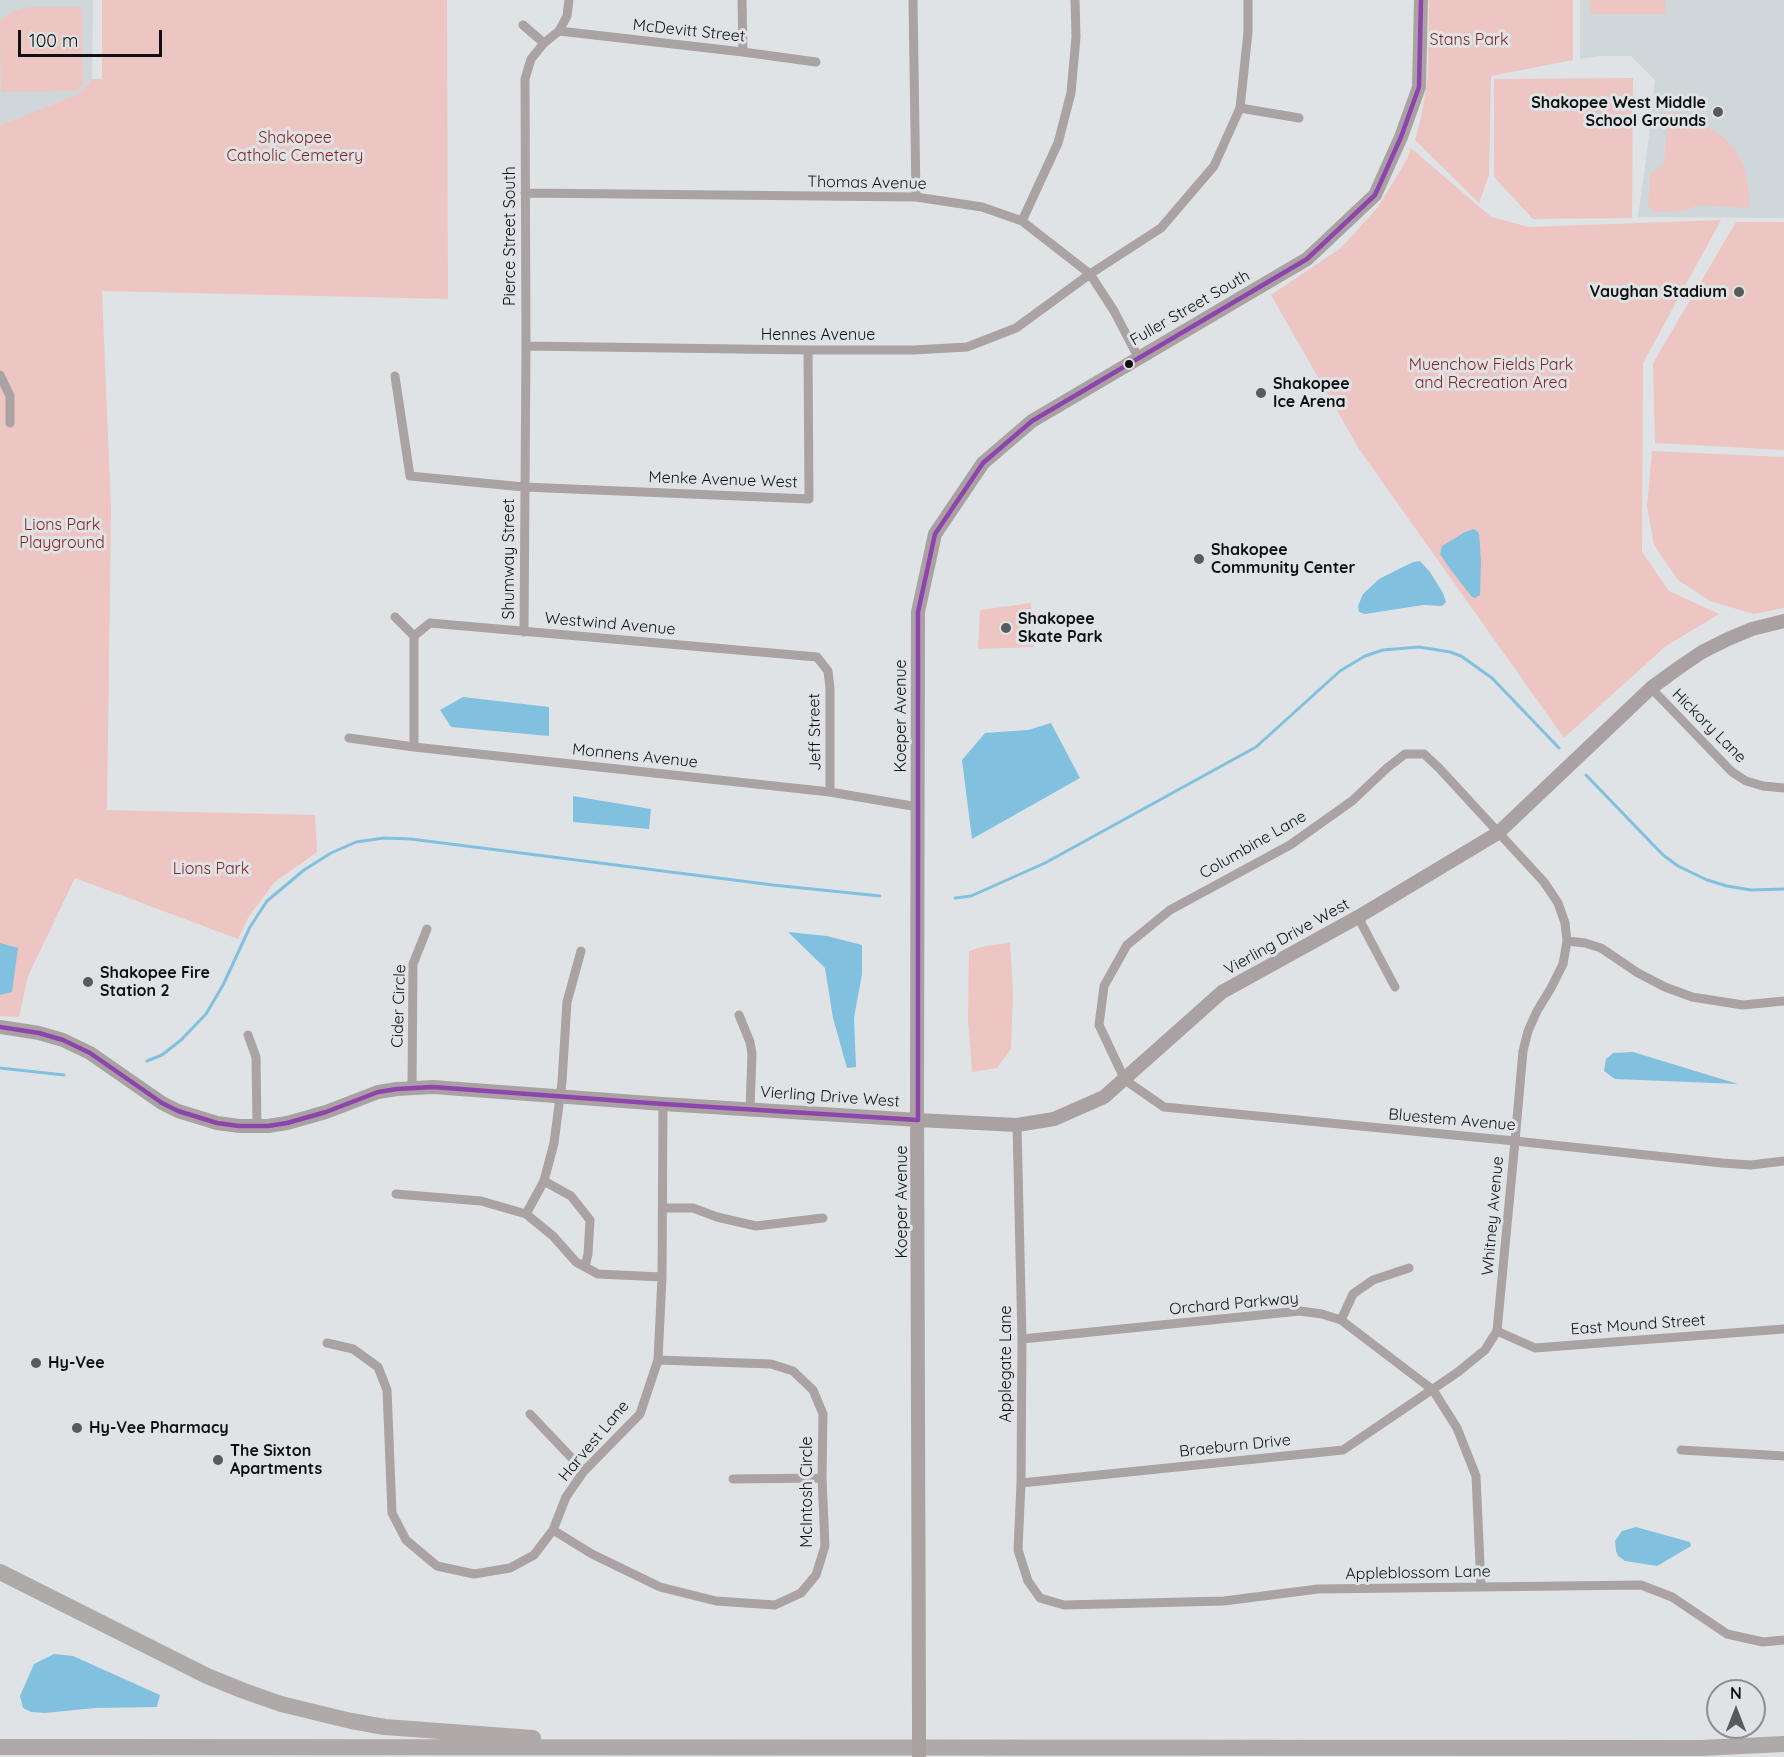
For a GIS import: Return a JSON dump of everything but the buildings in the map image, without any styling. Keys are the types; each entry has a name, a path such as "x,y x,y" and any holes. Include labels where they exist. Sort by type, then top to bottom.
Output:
{"highway":[{"path":"0,1572 207,1676 281,1704 385,1727 566,1740 617,1748"},
{"path":"0,1747 1701,1748 1784,1744"}],"street":[{"path":"559,31 567,16 569,0"},
{"path":"742,0 743,52"},
{"path":"913,0 916,197"},
{"path":"1022,221 1058,142 1071,93 1076,37 1075,0"},
{"name":"Hennes Avenue","path":"526,346 914,350 967,347 1016,328 1090,274 1161,228 1214,166 1240,108 1248,32 1248,0"},
{"name":"Fuller Street South","path":"918,612 935,534 983,463 1032,421 1307,259 1375,195 1401,137 1419,87 1421,0"},
{"path":"523,25 544,43"},
{"name":"Pierce Street South","path":"524,487 525,79 531,58 559,31"},
{"name":"McDevitt Street","path":"559,31 816,62"},
{"path":"1240,108 1299,118"},
{"name":"Thomas Avenue","path":"525,193 916,197 982,207 1022,221 1090,274 1114,310 1138,357"},
{"name":"Menke Avenue West","path":"524,487 809,499 808,350"},
{"path":"0,375 10,396 10,423"},
{"path":"395,376 410,476 524,487"},
{"name":"Shumway Street","path":"524,487 524,632"},
{"name":"Koeper Avenue","path":"918,612 920,1757"},
{"path":"395,617 414,636 414,747"},
{"name":"Vierling Drive West","path":"0,1027 39,1033 77,1046 102,1061 149,1096 178,1111 217,1123 268,1126 307,1118 378,1092 412,1087 1017,1125 1054,1119 1104,1097 1222,992 1358,917 1498,833 1651,688 1694,658 1752,629 1784,621"},
{"name":"Westwind Avenue","path":"414,636 430,623 817,657 828,671"},
{"name":"Jeff Street","path":"828,671 830,792"},
{"name":"Hickory Lane","path":"1651,688 1732,772 1746,781 1763,786 1784,788"},
{"name":"Monnens Avenue","path":"349,738 830,792 918,807"},
{"name":"Columbine Lane","path":"1125,1080 1099,1025 1104,986 1127,945 1170,910 1290,845 1352,801 1405,754 1424,754 1498,833"},
{"name":"Whitney Avenue","path":"1497,1331 1523,1051 1528,1031 1537,1011 1563,964 1567,941 1565,923 1558,903 1544,882 1498,833"},
{"path":"1358,917 1395,987"},
{"name":"Cider Circle","path":"412,1087 413,964 427,929"},
{"path":"1567,941 1601,948 1638,973 1665,987 1692,997 1743,1005 1784,1000"},
{"path":"526,1214 544,1181 555,1143 561,1096 567,1002 581,951"},
{"path":"739,1015 750,1042 752,1054 750,1108"},
{"path":"248,1035 256,1057 257,1126"},
{"name":"Bluestem Avenue","path":"1125,1080 1164,1107 1722,1163 1751,1165 1784,1161"},
{"name":"Harvest Lane","path":"327,1343 353,1349 378,1367 387,1390 392,1513 406,1540 437,1566 474,1574 510,1568 534,1555 553,1530 566,1497 584,1471 640,1414 658,1360 662,1277 663,1104"},
{"name":"Applegate Lane","path":"1017,1125 1022,1339 1018,1550 1028,1581 1040,1598"},
{"path":"544,1181 571,1196 590,1220 585,1267"},
{"path":"396,1194 481,1201 526,1214 553,1236 576,1262 598,1274 662,1277"},
{"path":"663,1208 693,1208 717,1217 756,1226 823,1218"},
{"path":"1341,1320 1353,1294 1373,1280 1409,1268"},
{"name":"Orchard Parkway","path":"1022,1339 1300,1311 1341,1320 1434,1390 1457,1428 1476,1476 1480,1587"},
{"name":"East Mound Street","path":"1497,1331 1534,1348 1784,1329"},
{"path":"1434,1390 1485,1350 1497,1331"},
{"name":"McIntosh Circle","path":"553,1530 592,1554 660,1587 716,1600 775,1605 801,1593 816,1575 825,1546 822,1478 823,1414 813,1390 793,1371 771,1364 658,1360"},
{"name":"Braeburn Drive","path":"1021,1483 1343,1450 1434,1390"},
{"path":"530,1414 584,1471"},
{"path":"1682,1450 1784,1456"},
{"path":"733,1479 822,1478"},
{"name":"Appleblossom Lane","path":"1040,1598 1064,1605 1224,1600 1318,1589 1641,1585 1672,1597 1728,1634 1763,1642 1784,1640"}],"shaded area":[{"path":"0,0 93,0 92,79 79,94 0,125"},
{"name":"Shakopee West Middle School Grounds","path":"1580,0 1784,0 1784,218 1638,217 1655,80 1631,56 1598,56 1580,59"}],"green space":[{"path":"102,0 447,0 448,299 102,291 111,509 107,810 315,815 317,852 275,882 249,916 238,939 75,878 28,976 19,1017 0,1016 0,125 79,94 92,79 102,79"},
{"name":"Stans Park","path":"1429,0 1573,0 1573,60 1491,76 1489,175 1479,203 1415,140 1428,77"},
{"path":"1590,0 1665,0 1665,14 1590,14"},
{"path":"29,7 82,7 83,84 78,91 1,92 0,21 10,13"},
{"path":"1633,78 1632,218 1533,219 1494,177 1494,79"},
{"path":"1668,112 1683,114 1698,120 1723,137 1736,151 1744,166 1749,199 1748,208 1697,205 1685,211 1653,212 1648,205 1650,174 1664,165"},
{"name":"Muenchow Fields Park and Recreation Area","path":"1411,148 1491,217 1529,227 1721,220 1643,363 1642,552 1669,591 1719,614 1666,646 1564,738 1359,449 1271,295 1341,248 1378,207 1407,159"},
{"name":"Vaughan Stadium","path":"1736,222 1784,222 1784,450 1655,443 1653,363"},
{"path":"1652,451 1784,457 1784,608 1754,614 1710,601 1678,580 1654,545 1647,506"},
{"name":"Shakopee Skate Park","path":"1031,603 1034,647 978,649 980,610"},
{"path":"1010,943 1013,992 1011,1049 997,1068 972,1072 968,1019 969,951 985,946"}],"water":[{"path":"1474,529 1479,533 1481,561 1480,595 1475,598 1440,554 1442,546"},
{"path":"1420,561 1443,593 1446,602 1442,606 1423,605 1365,614 1359,612 1358,606 1363,594 1379,579 1413,562"},
{"path":"463,697 549,707 549,736 451,727 440,710"},
{"path":"1051,723 1080,778 972,839 962,760 985,733 1028,730"},
{"path":"573,796 651,809 649,829 573,822"},
{"path":"788,932 827,936 862,945 862,974 854,1018 856,1067 847,1068 833,1018 825,968"},
{"path":"0,943 18,948 12,992 0,995"},
{"path":"1633,1052 1738,1084 1615,1079 1604,1071 1606,1059 1613,1053"},
{"path":"1636,1527 1690,1542 1691,1546 1657,1566 1625,1561 1618,1556 1615,1541 1622,1531"},
{"path":"54,1654 73,1656 160,1695 157,1707 95,1708 45,1713 31,1712 23,1708 20,1696 34,1664"}],"waterway":[{"path":"955,898 971,896 1045,863 1256,747 1340,671 1365,656 1383,650 1419,647 1461,656 1492,678 1559,748"},
{"path":"1586,775 1663,855 1678,866 1707,880 1727,886 1751,890 1784,889"},
{"path":"147,1061 162,1055 181,1040 206,1014 223,985 250,927 267,901 304,870 331,853 356,842 384,838 411,839 773,885 880,896"},
{"path":"0,1068 64,1075"}],"transit line":[{"path":"0,1027 39,1033 63,1040 90,1053 162,1103 178,1111 217,1123 239,1126 268,1126 287,1123 326,1112 378,1092 433,1087 918,1120 918,612 935,534 983,463 1032,421 1307,259 1375,195 1401,137 1419,87 1421,0"}],"place":[{"name":"Shakopee West Middle School Grounds","path":"1718,112"},
{"name":"Vaughan Stadium","path":"1739,292"},
{"name":"Shakopee Ice Arena","path":"1261,393"},
{"name":"Shakopee Community Center","path":"1199,559"},
{"name":"Shakopee Skate Park","path":"1006,628"},
{"name":"Shakopee Fire Station 2","path":"88,982"},
{"name":"Hy-Vee","path":"36,1363"},
{"name":"Hy-Vee Pharmacy","path":"77,1428"},
{"name":"The Sixton Apartments","path":"218,1460"}],"park label":[{"name":"Shakopee Catholic Cemetery","path":"295,147"},
{"name":"Lions Park Playground","path":"62,534"},
{"name":"Lions Park","path":"211,869"}]}
